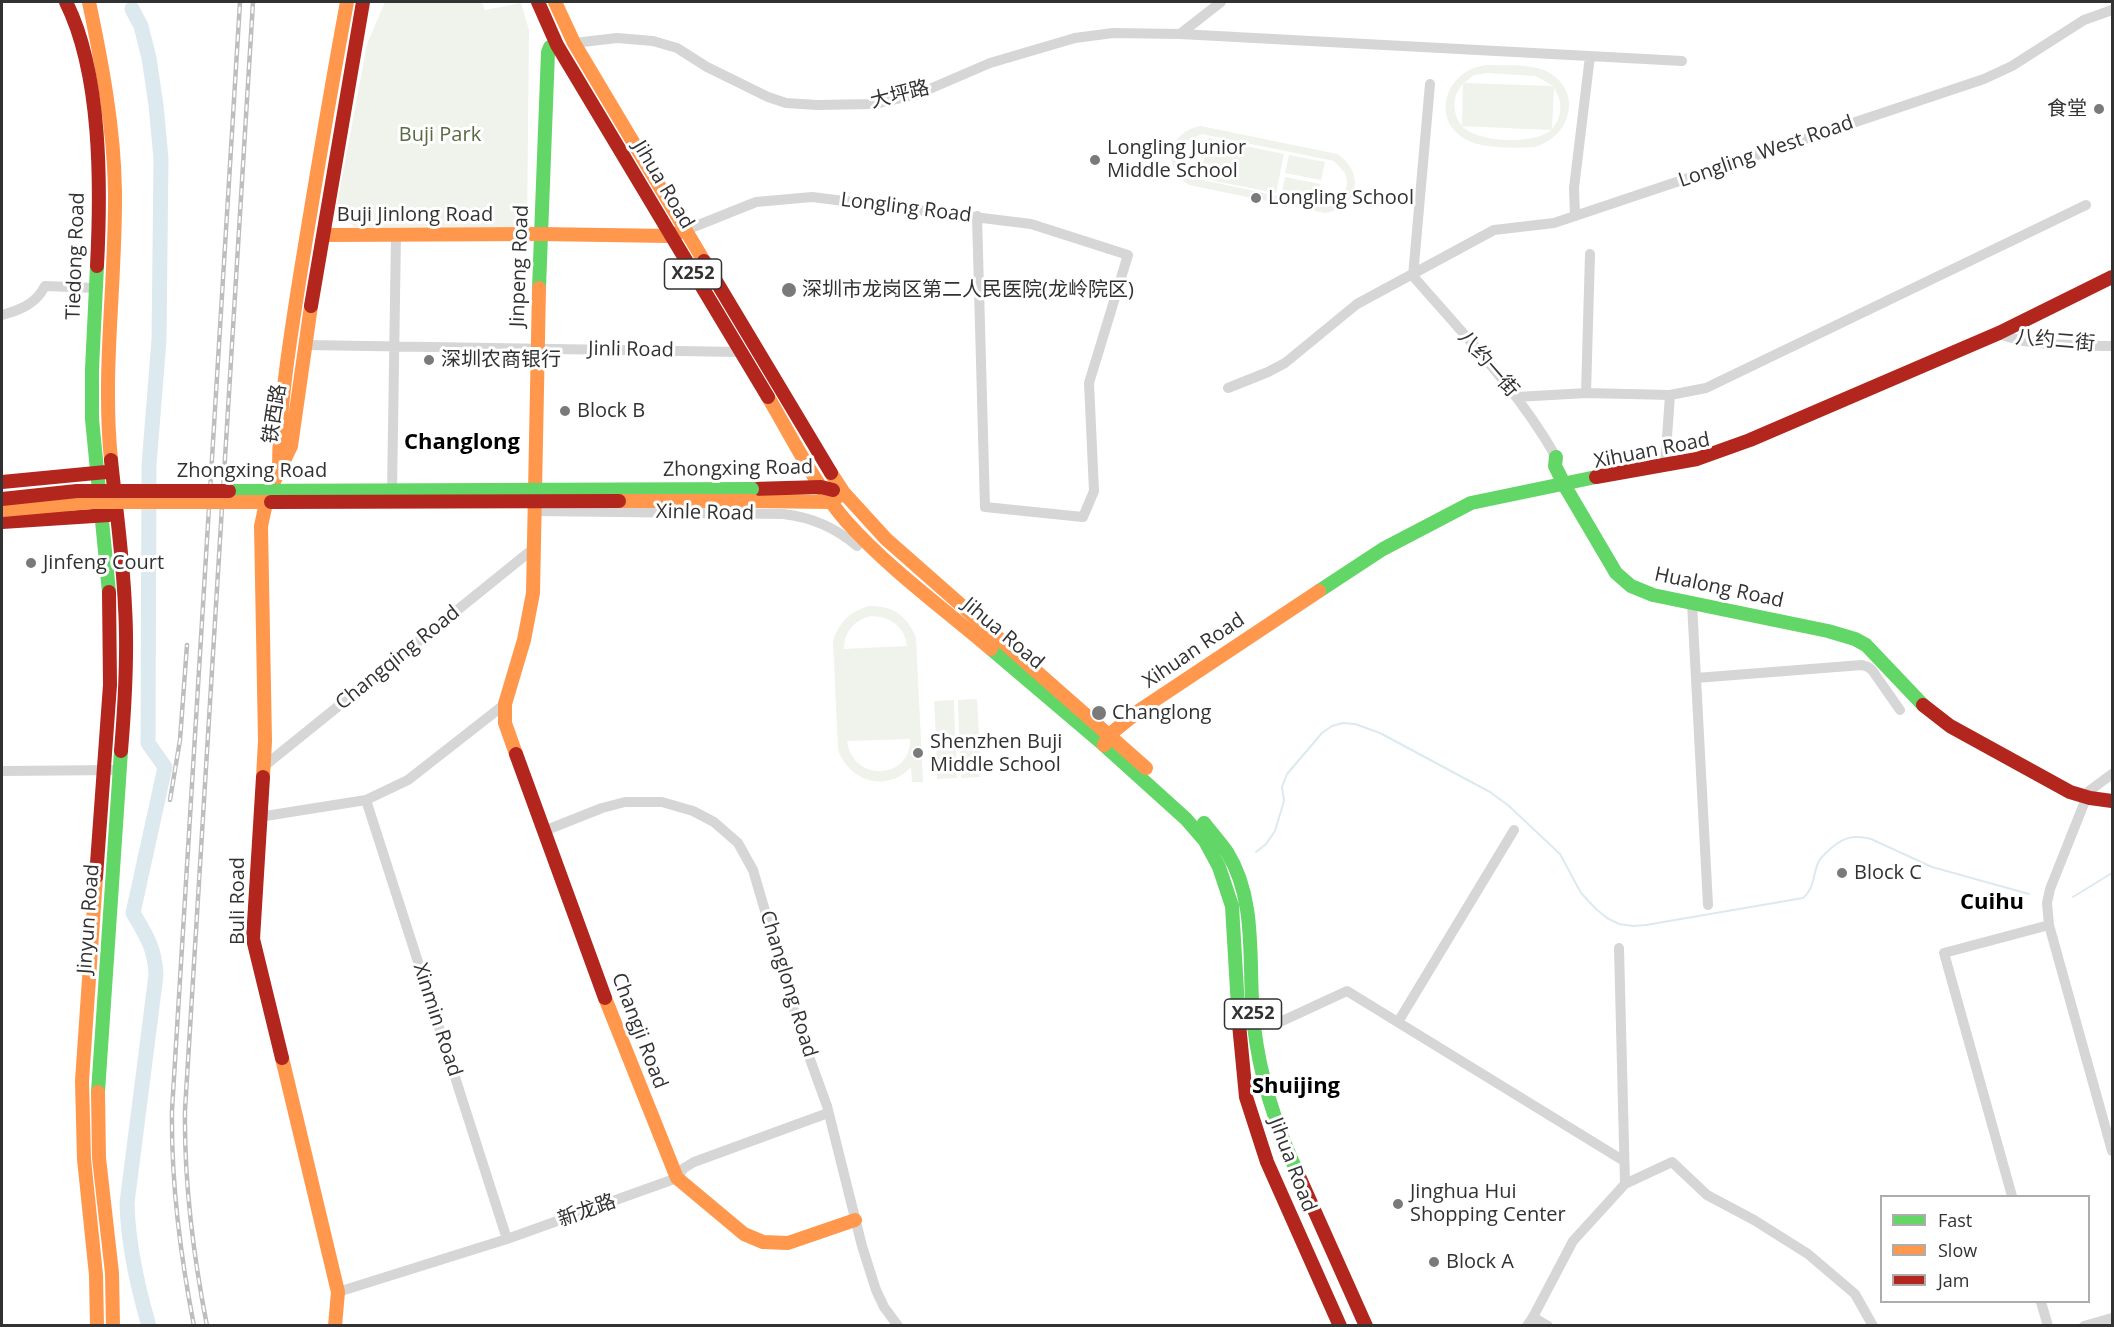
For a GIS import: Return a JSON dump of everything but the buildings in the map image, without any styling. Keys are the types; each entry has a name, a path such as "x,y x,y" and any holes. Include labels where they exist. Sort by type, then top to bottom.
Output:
{"main road":[{"name":"Tiedong Road","path":"66,2 80,32 89,77 96,133 99,217 92,389 101,515"},
{"name":"Tiedong Road","path":"89,2 104,75 114,160 114,236 107,370 109,437 117,515"},
{"name":"铁西路","path":"279,470 279,433 293,322 320,150 347,2"},
{"name":"铁西路","path":"279,470 286,461 291,446 308,324 363,2"},
{"name":"Jihua Road","path":"538,2 557,45 831,502 893,566 1109,740 1199,816 1227,852 1240,880 1248,917 1254,1026 1268,1095 1284,1144 1366,1326"},
{"name":"Jihua Road","path":"555,2 574,43 844,493 886,539 1109,740 1205,841 1219,867 1232,906 1239,1027 1246,1097 1267,1162 1340,1326"},
{"name":"Jinpeng Road","path":"505,704 524,640 533,593 540,234 548,52 550,47 557,45"},
{"name":"Buji Jinlong Road","path":"324,234 670,236 686,230"},
{"name":"Xihuan Road","path":"1109,740 1294,615 1451,520 1475,510 1570,484 1697,459 1750,441 2004,336 2112,277"},
{"name":"Xihuan Road","path":"1570,484 1631,478 1709,462 1752,447 2112,287"},
{"path":"293,322 308,324"},
{"name":"Hualong Road","path":"1556,457 1563,463 1570,484 1611,565 1622,579 1641,591 1856,639 1875,651 1923,705 1950,726 2070,792 2112,794"},
{"name":"Buli Road","path":"279,470 262,513 260,534 264,713 253,939 338,1292 335,1326"},
{"path":"2,482 112,472"},
{"name":"Hualong Road","path":"1570,484 1618,563 1642,584 1830,624 1860,633 1880,646 1928,701 1955,722 2088,794 2112,801"},
{"name":"Zhongxing Road","path":"2,510 104,502 752,495 821,487 844,493"},
{"name":"Zhongxing Road","path":"2,498 78,491 752,495 831,502 844,493"},
{"name":"Jinyun Road","path":"98,1326 96,1275 84,1159 82,1081 110,685 111,625 101,515"},
{"path":"2,522 117,515"},
{"name":"Jinyun Road","path":"113,1326 112,1273 99,1158 98,1082 126,686 125,593 117,515"},
{"name":"Changji Road","path":"505,704 505,723 621,1042 676,1178 744,1233 763,1242 788,1243 855,1220"}],"street":[{"path":"1180,34 1221,2"},
{"name":"Longling West Road","path":"1228,388 1285,363 1357,304 1413,276 1494,230 1554,223 1984,79 2012,66 2084,20 2112,10"},
{"name":"大坪路","path":"574,43 617,38 653,41 677,48 768,97 786,103 817,105 874,104 918,94 990,63 1075,38 1113,33 1180,34 1683,61"},
{"path":"1575,216 1574,188 1590,56"},
{"path":"1413,276 1430,84"},
{"name":"Longling Road","path":"686,230 756,202 813,197 977,216 1030,224 1128,255 1089,383 1094,491 1083,517 985,507 977,216"},
{"path":"1517,397 1586,393 1670,395 1706,388 2086,205"},
{"path":"392,493 396,234"},
{"path":"1586,393 1590,254"},
{"name":"八约一街","path":"1413,276 1517,397 1542,432 1556,457"},
{"path":"2,315 28,306 40,295 45,286 95,288"},
{"name":"八约二街","path":"2004,336 2058,345 2112,346"},
{"name":"Jinli Road","path":"306,345 740,352"},
{"path":"1665,465 1670,395"},
{"path":"268,496 392,493 534,502"},
{"path":"268,496 534,502"},
{"name":"Xinle Road","path":"534,502 783,514 810,518 844,535 857,546 865,539"},
{"name":"Changqing Road","path":"263,767 533,549"},
{"path":"1692,603 1708,905"},
{"path":"1696,678 1862,665 1872,670 1900,710"},
{"path":"259,817 366,800 408,780 505,704"},
{"path":"2,771 120,770"},
{"path":"2112,774 2088,794 2050,889 2047,903 2049,924 2112,1151"},
{"name":"Xinmin Road","path":"366,800 507,1239"},
{"name":"Changlong Road","path":"544,831 602,808 625,802 662,802 693,811 714,822 738,843 753,870 803,1040 828,1113 855,1220 876,1290 884,1307 898,1326"},
{"path":"1398,1022 1514,830"},
{"path":"2011,1195 1944,953 2049,924"},
{"path":"1619,948 1625,1184"},
{"path":"1239,1027 1280,1022 1347,991 1624,1161"},
{"name":"新龙路","path":"338,1292 507,1239 676,1178 684,1168 694,1162 828,1113"},
{"path":"1548,1326 1530,1322 1573,1241 1625,1184 1672,1162 1707,1195 1754,1220 1808,1254 1855,1294 1873,1326"},
{"path":"2042,1303 2048,1326"},
{"path":"2084,1326 2112,1318"}],"green space":[{"name":"Buji Park","path":"385,2 482,2 485,10 521,3 529,30 527,227 354,227 336,210 367,44"},
{"path":"1488,65 1518,66 1534,67 1548,72 1566,91 1569,102 1564,124 1557,134 1547,142 1535,147 1510,148 1474,143 1455,131 1448,120 1446,108 1448,96 1453,85 1462,75 1474,68","holes":["1488,73 1536,76 1553,86 1464,83 1474,75","1463,84 1461,125 1454,104 1459,88","1554,88 1559,98 1560,114 1552,129","1462,126 1551,130 1543,135 1519,140 1492,139 1469,132"]},
{"path":"1201,126 1337,154 1346,161 1355,179 1351,197 1336,210 1325,213 1189,185 1174,169 1172,151 1175,142 1190,129","holes":["1202,134 1334,161 1345,173 1346,190 1336,202 1325,206 1193,178 1184,170 1180,156 1187,141"]},
{"path":"1208,138 1284,154 1276,193 1200,178"},
{"path":"1289,155 1325,162 1321,180 1285,173"},
{"path":"1285,177 1320,184 1317,202 1281,195"},
{"path":"885,607 898,613 909,624 916,638 923,782 912,782 911,767 891,780 870,780 851,770 838,750 833,641 838,628 846,618 862,608","holes":["871,616 890,620 900,628 907,646 844,649 844,643 851,628 860,620","910,739 908,752 902,762 893,769 882,771 870,770 860,764 852,755 847,741"]},
{"path":"977,699 979,736 959,736 958,700"},
{"path":"954,700 955,737 936,737 934,701"},
{"path":"979,741 980,777 961,778 959,742"},
{"path":"956,742 957,778 937,779 936,743"}],"waterway":[{"path":"132,9 141,26 149,58 161,159 159,340 149,465 148,743 165,767 133,913 152,949 156,975 127,1203 134,1265 149,1326"},
{"path":"1256,852 1266,844 1275,831 1284,801 1282,787 1287,774 1322,733 1332,726 1343,723 1355,724 1380,733 1490,792 1509,806 1560,854 1581,893 1607,918 1619,924 1646,925 1803,898 1811,886 1821,858 1837,843 1853,837 1871,839 1932,867 2029,894"},
{"path":"2073,897 2112,873"}],"railway":[{"path":"194,1326 177,1218 172,1110 240,2"},
{"path":"207,1326 190,1218 185,1110 253,2"},
{"path":"170,800 180,740 187,645"}],"traffic: fast":[{"path":"539,288 548,52 550,47 557,45"},
{"path":"97,266 92,419 109,592"},
{"path":"1556,457 1555,466 1566,488 1616,573 1631,586 1653,595 1828,631 1855,639 1866,645 1923,705"},
{"path":"1319,591 1383,549 1471,503 1596,477"},
{"path":"229,491 752,489"},
{"path":"991,649 1104,745 1186,819 1205,841 1219,867 1232,906 1239,1024"},
{"path":"98,1092 121,751"},
{"path":"1204,823 1227,852 1244,893 1250,937 1254,1026 1260,1064 1276,1120 1298,1174"}],"traffic: slow":[{"path":"89,2 106,96 114,167 115,225 108,393 111,460"},
{"path":"279,470 281,421 289,348 347,2"},
{"path":"555,2 574,43 704,261"},
{"path":"324,235 670,236 680,232"},
{"path":"516,754 505,723 505,704 524,640 533,593 539,288"},
{"path":"263,777 265,741 261,526 268,494 291,446 311,306"},
{"path":"768,397 815,478 846,521 898,572 991,649"},
{"path":"831,473 844,493 886,539 1146,768"},
{"path":"753,501 831,502 839,496"},
{"path":"619,501 753,501"},
{"path":"2,510 92,502 271,502"},
{"path":"1104,745 1109,735 1140,710 1319,591"},
{"path":"96,877 82,1081 84,1159 96,1275 97,1326"},
{"path":"605,998 677,1178 744,1234 763,1242 788,1243 855,1220"},
{"path":"282,1058 338,1292 335,1326"},
{"path":"98,1092 99,1158 112,1273 113,1326"}],"traffic: jam":[{"path":"66,2 78,31 93,96 99,202 97,266"},
{"path":"311,306 363,2"},
{"path":"538,2 557,45 768,397"},
{"path":"704,261 831,473"},
{"path":"1596,477 1697,459 1750,440 1999,333 2112,277"},
{"path":"111,460 123,570 126,625 126,679 121,751"},
{"path":"2,482 106,472"},
{"path":"752,489 821,487 833,490"},
{"path":"2,499 77,491 229,491"},
{"path":"271,502 619,501"},
{"path":"2,522 109,515"},
{"path":"96,877 110,685 109,592"},
{"path":"1923,705 1950,726 2070,792 2112,801"},
{"path":"516,754 605,998"},
{"path":"263,777 253,939 282,1058"},
{"path":"1239,1024 1246,1097 1267,1162 1340,1326"},
{"path":"1298,1174 1366,1326"}],"place":[{"name":"食堂","path":"2099,109"},
{"name":"Longling Junior Middle School","path":"1095,160"},
{"name":"Longling School","path":"1256,198"},
{"name":"深圳市龙岗区第二人民医院(龙岭院区)","path":"789,290"},
{"name":"深圳农商银行","path":"429,360"},
{"name":"Block B","path":"565,411"},
{"name":"Jinfeng Court","path":"31,563"},
{"name":"Changlong","path":"1099,713"},
{"name":"Shenzhen Buji Middle School","path":"918,753"},
{"name":"Block C","path":"1842,873"},
{"name":"Jinghua Hui Shopping Center","path":"1398,1204"},
{"name":"Block A","path":"1434,1262"}],"district":[{"name":"Changlong","path":"462,443"},
{"name":"Cuihu","path":"1992,903"},
{"name":"Shuijing","path":"1296,1087"}]}
